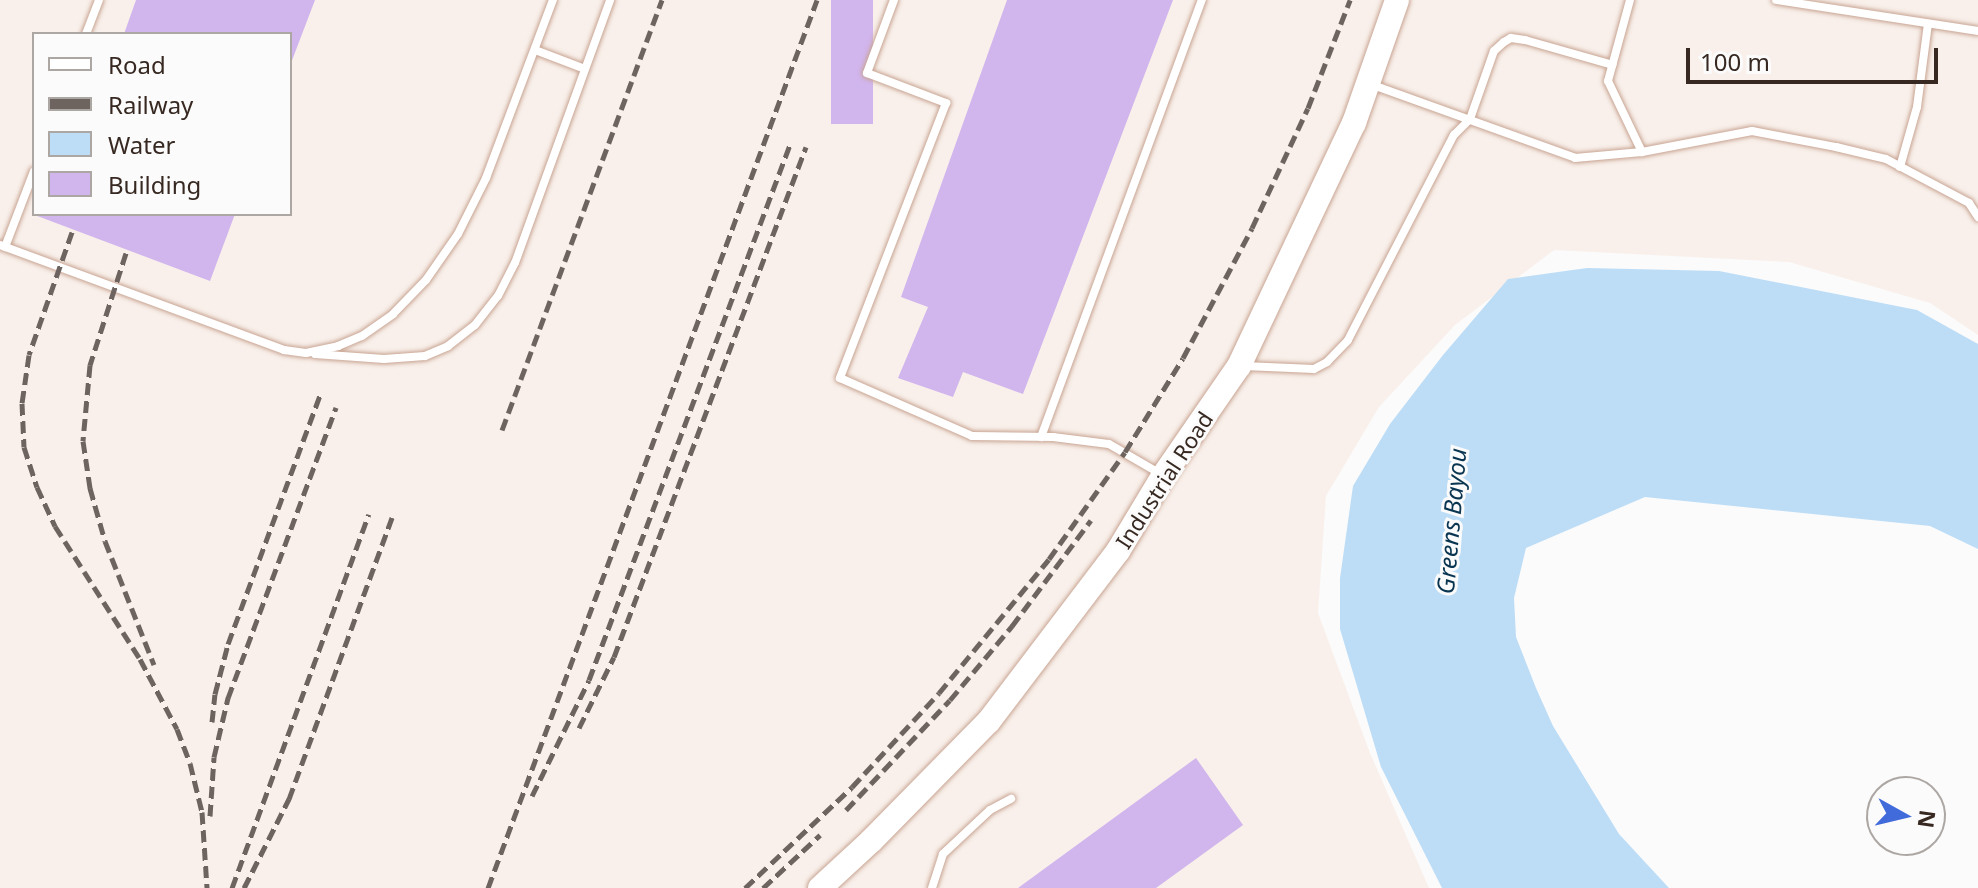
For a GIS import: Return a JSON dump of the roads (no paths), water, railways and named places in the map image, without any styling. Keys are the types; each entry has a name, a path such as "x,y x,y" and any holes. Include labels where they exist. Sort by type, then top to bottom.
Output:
{"street":[{"name":"Industrial Road","path":"820,888 871,841 989,721 1118,551 1163,476 1239,366 1354,123 1397,0"}],"lane":[{"path":"87,32 99,0"},
{"path":"306,353 338,346 362,336 393,314 426,280 458,234 486,178 553,0"},
{"path":"32,176 3,246 284,350 384,359 425,356 448,346 475,325 498,296 515,263 610,0"},
{"path":"894,0 867,73 946,103 840,378 972,436 1041,437 1109,444 1163,476"},
{"path":"1041,437 1202,0"},
{"path":"1630,0 1608,81 1642,152"},
{"path":"1776,0 1978,31"},
{"path":"1900,167 1917,107 1928,24"},
{"path":"1239,366 1314,369 1327,362 1348,340 1454,135 1470,119 1494,51 1511,38 1613,65"},
{"path":"535,50 585,69"},
{"path":"1369,83 1575,158 1642,152 1752,131 1886,159 1969,203 1978,217"},
{"path":"932,888 943,854 990,810 1011,799"}],"water":[{"name":"Greens Bayou","path":"1587,268 1719,271 1917,310 1978,344 1978,549 1930,526 1645,497 1526,548 1514,598 1516,637 1536,688 1553,726 1619,834 1669,888 1442,888 1381,767 1340,629 1340,578 1353,486 1390,424 1443,355 1508,279"}],"railway":[{"path":"502,430 662,0"},
{"path":"488,888 817,0"},
{"path":"745,888 852,787 939,693 1049,559 1125,452 1183,358 1252,228 1308,108 1350,0"},
{"path":"532,796 589,680 791,142"},
{"path":"579,728 614,657 806,147"},
{"path":"72,232 29,355 22,403 24,447 37,487 55,526 140,659 177,729 190,763 202,812 207,888"},
{"path":"126,253 90,365 83,441 90,488 105,541 154,665"},
{"path":"212,722 215,694 228,644 321,392"},
{"path":"210,816 214,757 228,698 336,407"},
{"path":"232,888 369,514"},
{"path":"244,888 289,799 392,517"},
{"path":"846,810 950,700 1012,626 1091,520"},
{"path":"763,888 820,835"}]}
